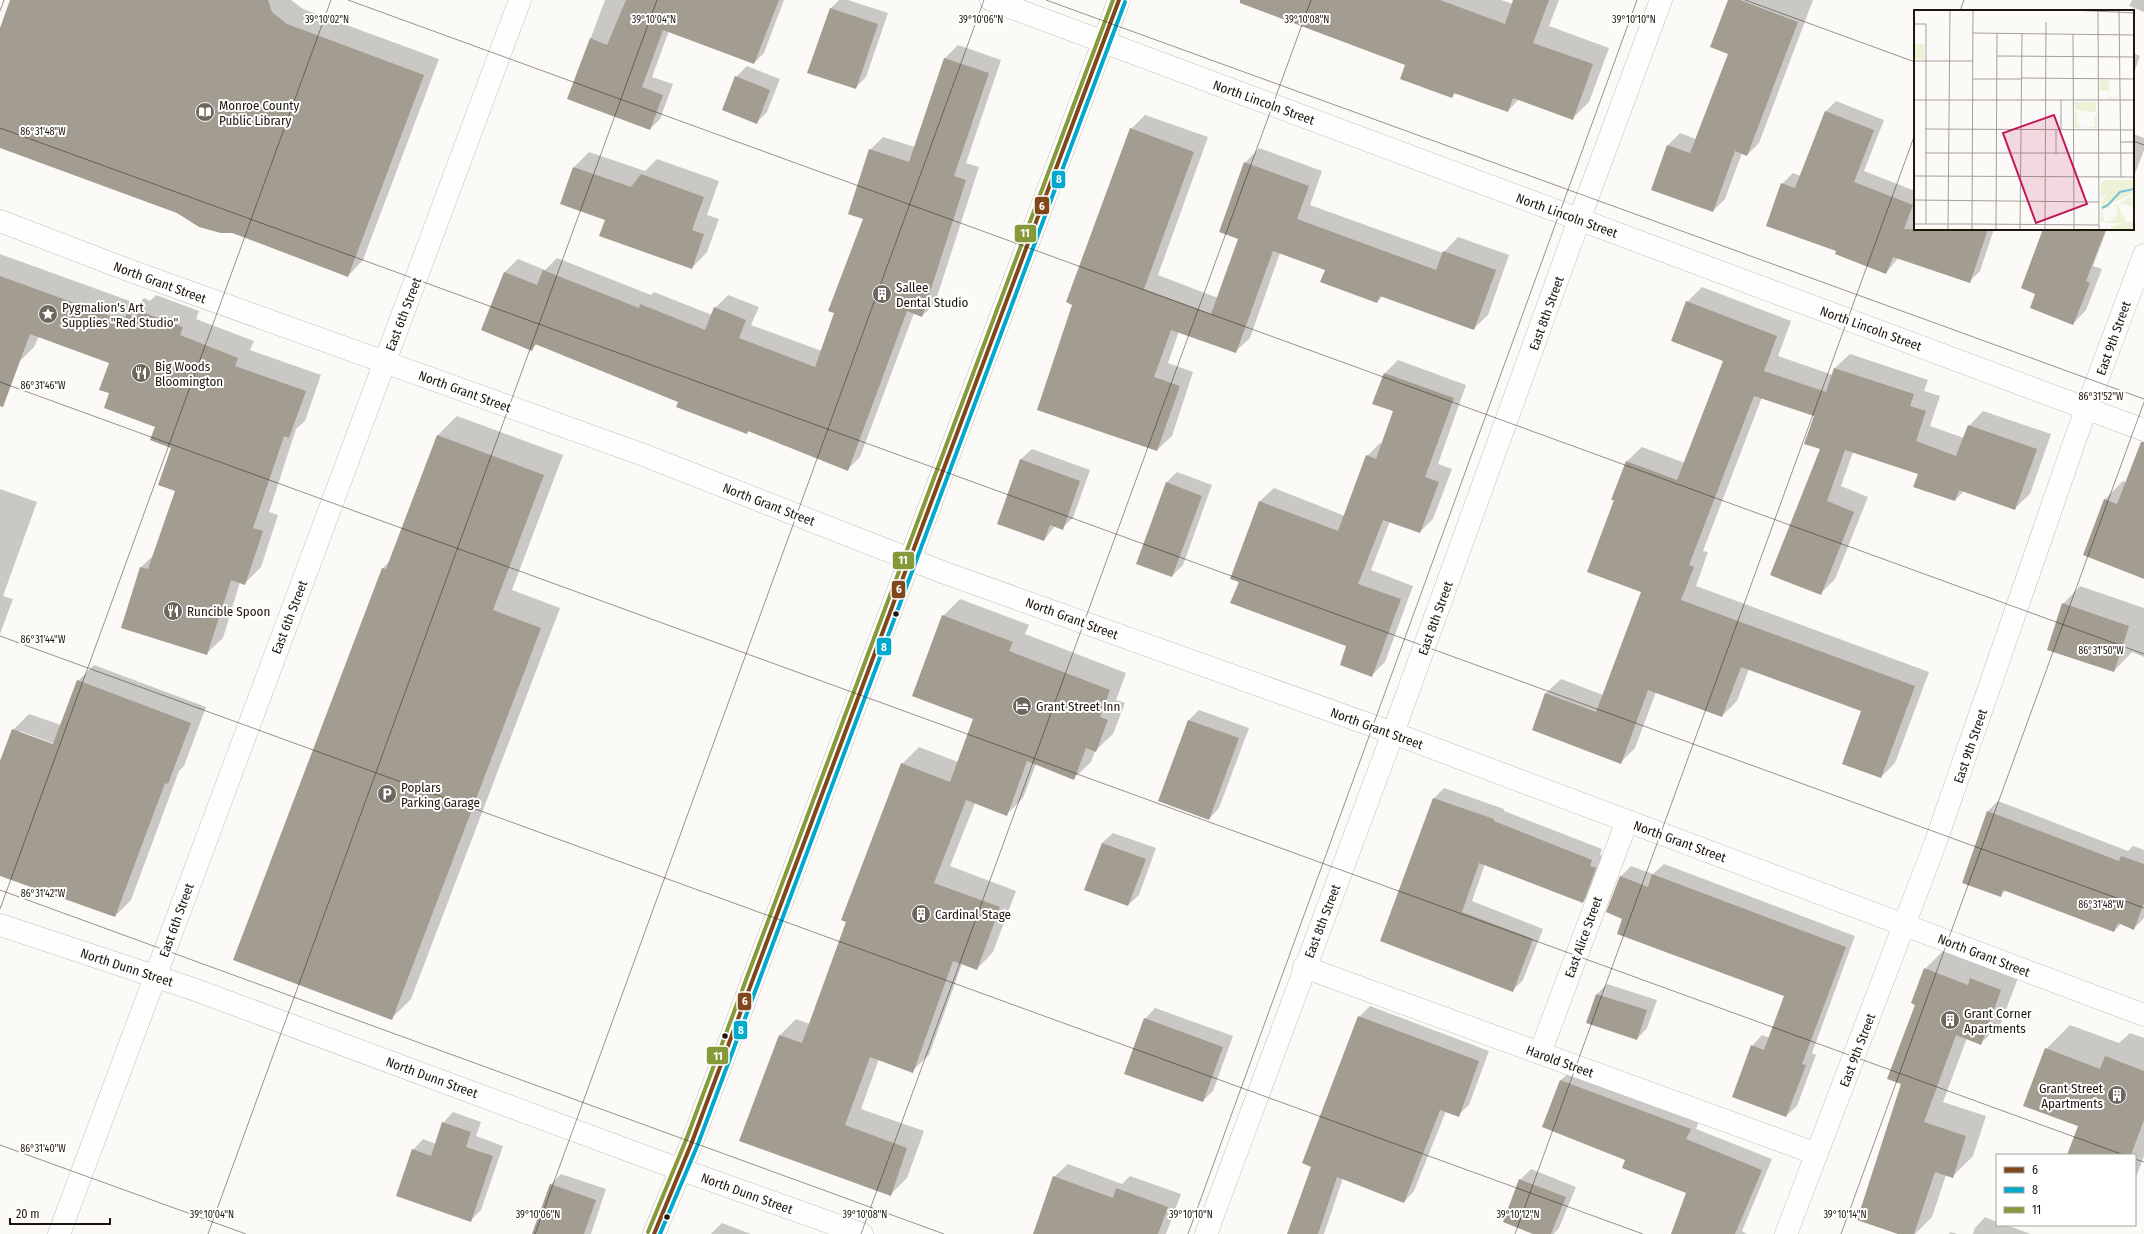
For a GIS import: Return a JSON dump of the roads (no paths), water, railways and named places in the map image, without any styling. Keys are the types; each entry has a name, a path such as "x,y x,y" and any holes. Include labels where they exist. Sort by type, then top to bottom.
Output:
{"street":[{"name":"East 6th Street","path":"58,1234 520,0"},
{"name":"North Lincoln Street","path":"991,0 2144,430"},
{"path":"654,1234 680,1170 911,559 1119,0"},
{"name":"East 8th Street","path":"1206,1234 1304,967 1393,733 1579,220 1661,0"},
{"name":"North Grant Street","path":"0,221 128,270 641,454 911,559 1393,733 2144,1015"},
{"name":"East 9th Street","path":"1786,1234 1905,925 2087,408 2144,255"},
{"name":"East Alice Street","path":"1540,1053 1627,822"},
{"name":"North Dunn Street","path":"0,925 155,977 409,1068 680,1170 862,1234"},
{"name":"Harold Street","path":"1304,967 1817,1154"}],"place":[{"name":"Monroe County Public Library","path":"205,112"},
{"name":"Sallee Dental Studio","path":"882,294"},
{"name":"Pygmalion's Art Supplies \"Red Studio\"","path":"48,314"},
{"name":"Big Woods Bloomington","path":"141,373"},
{"name":"Runcible Spoon","path":"173,611"},
{"name":"Grant Street Inn","path":"1022,706"},
{"name":"Poplars Parking Garage","path":"387,794"},
{"name":"Cardinal Stage","path":"921,914"},
{"name":"Grant Corner Apartments","path":"1950,1020"},
{"name":"Grant Street Apartments","path":"2117,1095"}]}
